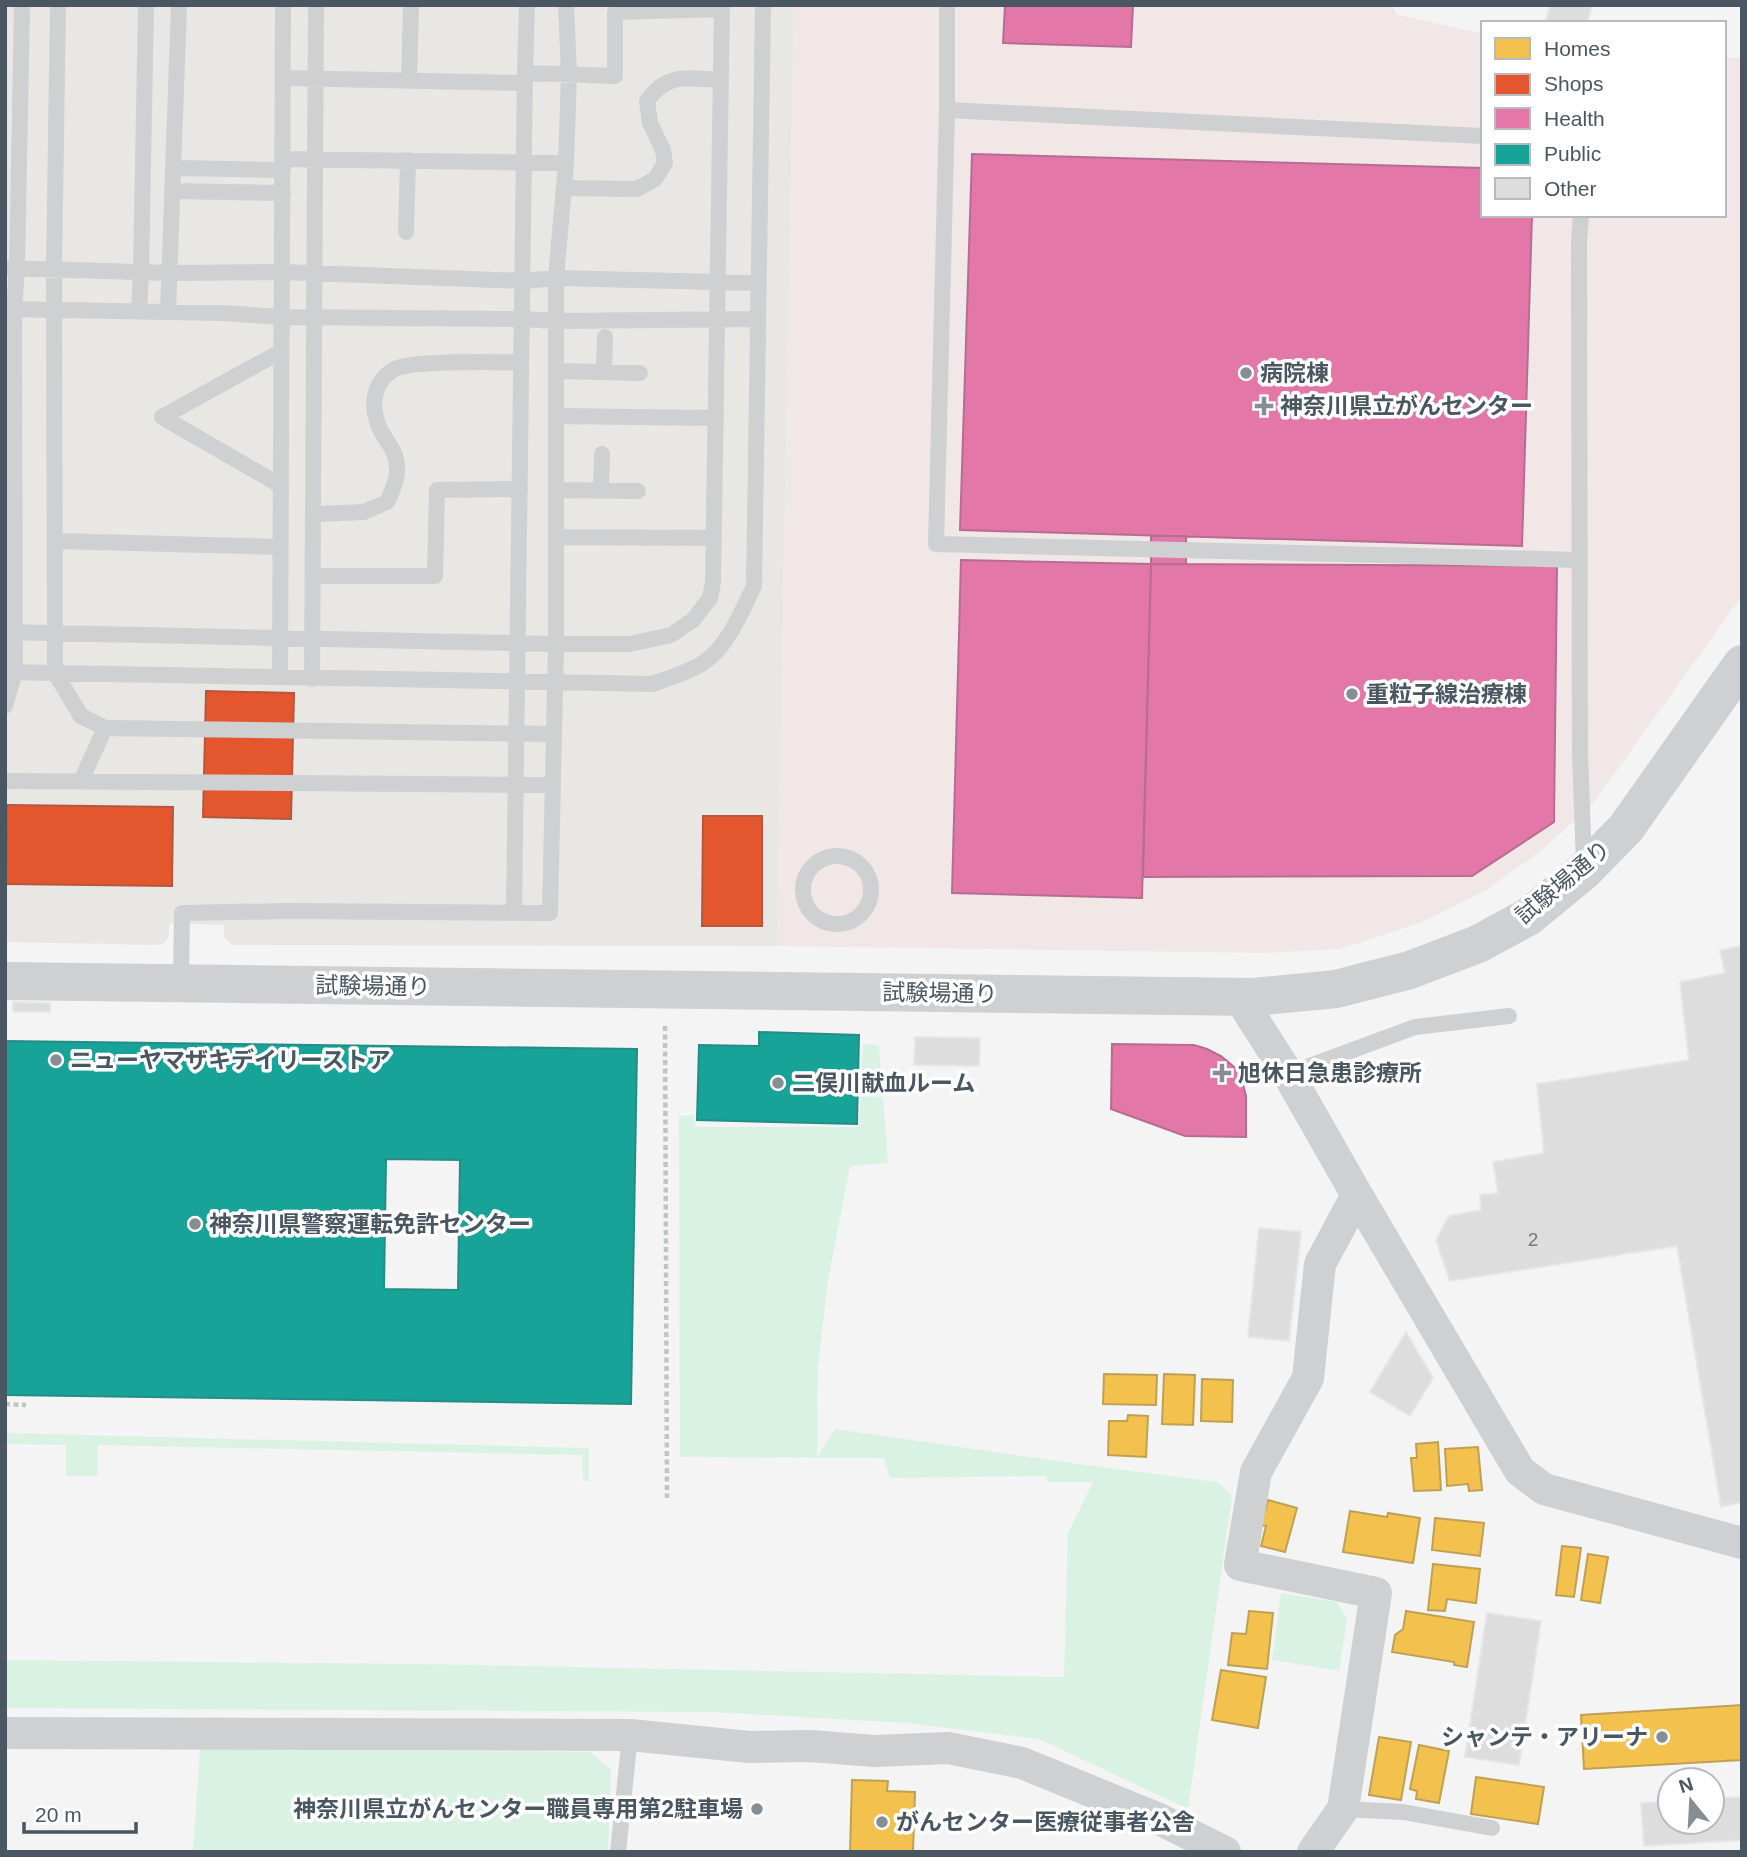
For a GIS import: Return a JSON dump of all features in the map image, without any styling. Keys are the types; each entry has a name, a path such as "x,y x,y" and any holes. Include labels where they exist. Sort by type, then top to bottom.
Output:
{"street":[{"name":"試験場通り","path":"5,981 1253,998 1336,989 1410,971 1478,944 1528,917 1584,871 1626,828 1742,664"},
{"path":"1239,997 1288,1074 1521,1471 1544,1489 1742,1543"},
{"path":"1313,1852 1343,1809 1376,1593 1240,1565 1256,1472 1308,1378 1320,1264 1357,1195"},
{"path":"5,1733 630,1735 748,1747 810,1746 875,1751 948,1748 1022,1763 1159,1819 1225,1852"}],"lane":[{"path":"5,706 10,672 12,195 22,5"},
{"path":"58,5 54,269 55,673 81,716 106,729 554,734"},
{"path":"139,311 146,5"},
{"path":"168,312 179,5"},
{"path":"280,676 283,5"},
{"path":"312,679 316,5"},
{"path":"514,913 527,5"},
{"path":"181,983 182,912 550,913 556,644 556,278 566,163 569,74 566,5"},
{"path":"10,672 652,684 705,662 725,641 737,623 754,586 763,5"},
{"path":"947,5 947,110 936,544 1580,559"},
{"path":"409,80 411,6"},
{"path":"10,632 630,644 671,635 693,620 710,598 714,538 722,7 615,12 615,76 569,74 525,78 409,80 283,78"},
{"path":"564,188 637,189 655,179 665,163 663,150 650,123 647,102 656,89 672,79 721,80"},
{"path":"947,110 1481,136"},
{"path":"174,168 283,164 316,159 566,163"},
{"path":"406,232 408,160"},
{"path":"173,191 283,192"},
{"path":"1581,217 1580,754 1584,871"},
{"path":"11,268 170,273 283,272 523,281 556,278 759,283"},
{"path":"10,309 557,321 758,318"},
{"path":"604,371 605,337"},
{"path":"280,352 162,417 280,485"},
{"path":"314,514 364,512 387,502 395,485 398,469 394,453 379,428 373,407 377,386 393,370 412,364 521,362"},
{"path":"557,371 640,373"},
{"path":"557,416 716,418"},
{"path":"601,489 602,454"},
{"path":"313,576 435,576 437,490 520,489"},
{"path":"557,490 638,491"},
{"path":"556,537 714,538"},
{"path":"55,541 280,547"},
{"path":"81,781 106,729"},
{"path":"5,781 553,785"},
{"path":"834,856 858,863 870,881 872,892 868,906 847,924 832,925 819,920 808,910 803,897 804,883 810,870 820,860 834,856"},
{"path":"1288,1074 1415,1027 1509,1016"},
{"path":"618,1852 630,1735"},
{"path":"1343,1809 1403,1812 1492,1828"}],"path":[{"path":"665,1015 667,1498"},
{"path":"5,1404 26,1405"}],"shaded area":[{"path":"5,5 794,5 777,946 232,945 224,937 224,925 170,923 168,938 162,945 5,942"},
{"name":"神奈川県立がんセンター","path":"794,5 1393,5 1396,14 1481,34 1481,217 1726,217 1726,58 1742,58 1742,596 1594,802 1540,852 1486,890 1422,922 1340,949 1267,953 777,946"}],"green space":[{"path":"863,1044 879,1045 888,1163 850,1166 828,1280 818,1366 817,1457 835,1429 1218,1482 1232,1496 1188,1809 1039,1739 907,1723 711,1712 5,1708 5,1660 418,1664 1064,1677 1068,1533 1093,1482 1048,1482 1046,1476 890,1478 884,1458 680,1457 679,1116 694,1115 696,1127 859,1127"},
{"path":"5,1433 589,1448 589,1481 583,1481 582,1455 98,1445 97,1476 66,1476 66,1445 5,1444"},
{"path":"1281,1593 1337,1602 1347,1619 1339,1671 1272,1660"},
{"path":"200,1749 590,1752 611,1769 608,1852 193,1852"}],"building: Homes":[{"path":"1104,1374 1157,1375 1156,1405 1103,1404"},
{"path":"1164,1374 1195,1375 1193,1425 1162,1424"},
{"path":"1202,1379 1233,1380 1232,1422 1201,1421"},
{"path":"1128,1415 1148,1416 1146,1457 1108,1455 1109,1421 1127,1421"},
{"path":"1438,1442 1441,1490 1414,1491 1411,1458 1417,1458 1416,1444"},
{"path":"1478,1447 1482,1490 1469,1491 1468,1484 1447,1486 1445,1449"},
{"path":"1268,1500 1297,1508 1285,1552 1261,1546 1266,1526 1261,1525"},
{"path":"1350,1511 1387,1517 1388,1513 1420,1518 1413,1563 1343,1552"},
{"path":"1435,1518 1484,1523 1480,1556 1432,1550"},
{"path":"1562,1546 1581,1548 1574,1597 1556,1595"},
{"path":"1588,1554 1608,1557 1600,1603 1581,1600"},
{"path":"1433,1564 1480,1569 1476,1603 1447,1599 1445,1611 1428,1610"},
{"path":"1249,1611 1273,1613 1267,1669 1228,1665 1232,1633 1246,1634"},
{"path":"1406,1611 1474,1622 1467,1667 1454,1665 1454,1662 1392,1652 1395,1635 1403,1629"},
{"path":"1221,1670 1266,1677 1258,1728 1212,1720"},
{"name":"シャンテ・アリーナ","path":"1742,1705 1742,1760 1584,1769 1581,1715"},
{"path":"1379,1737 1411,1742 1401,1800 1369,1795"},
{"path":"1419,1745 1449,1751 1439,1803 1416,1799 1417,1791 1410,1789"},
{"path":"1476,1777 1544,1787 1538,1824 1471,1814"},
{"name":"がんセンター医療従事者公舎","path":"852,1780 888,1781 887,1791 915,1792 913,1852 850,1852"}],"building: Shops":[{"path":"206,691 294,693 291,819 203,817"},
{"path":"7,805 173,807 172,886 6,884"},
{"path":"703,816 762,816 762,926 702,926"}],"building: Health":[{"path":"1005,5 1133,5 1131,47 1003,43"},
{"name":"病院棟","path":"972,154 1481,168 1481,217 1532,217 1522,546 960,530"},
{"path":"1151,536 1186,536 1186,564 1151,564"},
{"path":"961,560 1151,564 1142,898 952,893"},
{"name":"重粒子線治療棟","path":"1151,564 1557,566 1554,822 1472,876 1143,877"},
{"path":"1112,1044 1194,1045 1221,1056 1234,1067 1242,1081 1246,1096 1246,1137 1185,1136 1111,1109"}],"building: Public":[{"name":"二俣川献血ルーム","path":"759,1032 859,1035 857,1124 697,1120 699,1045 759,1046"},
{"name":"神奈川県警察運転免許センター","path":"5,1041 637,1049 631,1404 5,1395","holes":["386,1159 460,1160 458,1290 384,1289"]}],"building: Other":[{"path":"1550,5 1592,5 1588,21 1546,21"},
{"path":"1742,946 1742,1502 1721,1507 1677,1246 1450,1281 1436,1240 1449,1216 1481,1210 1480,1195 1498,1193 1493,1162 1544,1153 1537,1084 1689,1060 1680,982 1725,973 1720,950"},
{"path":"13,1002 50,1003 50,1012 13,1012"},
{"path":"915,1037 980,1038 979,1066 914,1065"},
{"path":"1259,1228 1301,1232 1289,1341 1248,1337"},
{"path":"1406,1332 1433,1378 1410,1416 1370,1392"},
{"path":"1487,1613 1541,1621 1519,1765 1465,1757"},
{"path":"1742,1797 1742,1840 1644,1846 1641,1803 1656,1802 1656,1836 1726,1836 1726,1798"}],"place":[{"name":"病院棟","path":"1246,373"},
{"name":"神奈川県立がんセンター","path":"1264,406"},
{"name":"重粒子線治療棟","path":"1352,694"},
{"name":"ニューヤマザキデイリーストア","path":"56,1060"},
{"name":"旭休日急患診療所","path":"1222,1073"},
{"name":"二俣川献血ルーム","path":"778,1083"},
{"name":"神奈川県警察運転免許センター","path":"195,1224"},
{"name":"シャンテ・アリーナ","path":"1662,1737"},
{"name":"神奈川県立がんセンター職員専用第2駐車場","path":"757,1809"},
{"name":"がんセンター医療従事者公舎","path":"882,1822"}]}
